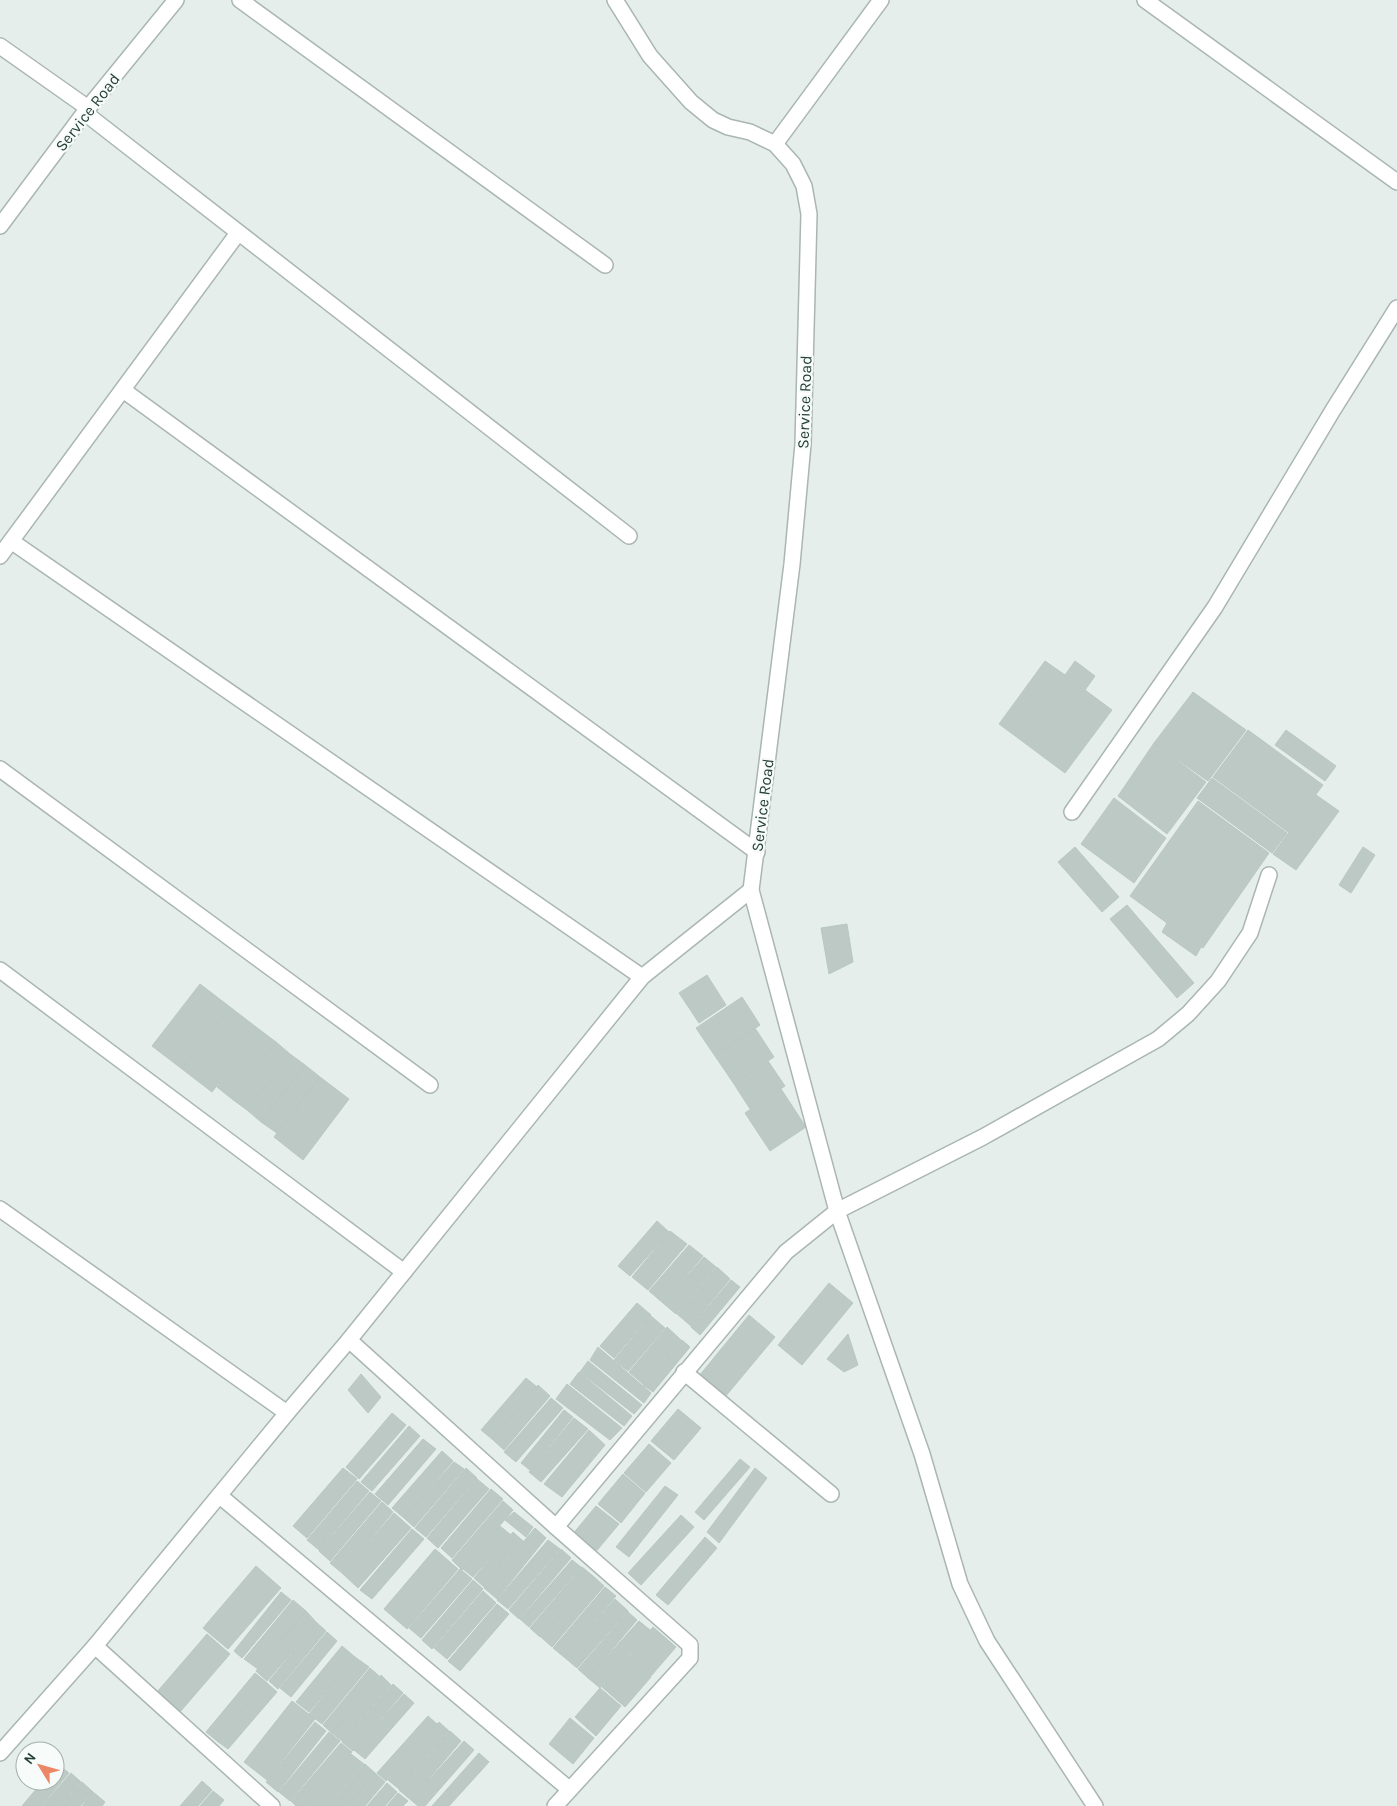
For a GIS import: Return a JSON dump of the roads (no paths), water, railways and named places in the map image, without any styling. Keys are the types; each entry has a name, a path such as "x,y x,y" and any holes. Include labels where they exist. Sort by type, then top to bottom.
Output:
{"street":[{"name":"Service Road","path":"0,226 86,111 176,0"},
{"path":"240,0 605,265"},
{"name":"Service Road","path":"615,0 650,56 691,102 713,120 728,127 750,132 775,144 793,164 804,186 809,214 803,444 792,564 751,890"},
{"path":"775,144 881,0"},
{"path":"1145,0 1397,182"},
{"path":"0,46 86,111 238,233 628,536"},
{"path":"0,556 238,233"},
{"path":"1072,812 1215,607 1397,308"},
{"path":"123,390 757,852"},
{"path":"11,541 642,977"},
{"path":"0,769 430,1085"},
{"path":"556,1527 786,1252 837,1211 983,1137 1158,1039 1188,1014 1218,981 1250,933 1269,876"},
{"path":"0,1752 95,1646 220,1496 287,1412 349,1340 642,977 751,890 837,1211 922,1454 960,1584 987,1640 1095,1806"},
{"path":"0,970 404,1272"},
{"path":"0,1209 287,1412"},
{"path":"349,1340 690,1645 690,1658 554,1806"},
{"path":"684,1372 831,1494"},
{"path":"220,1496 569,1789"},
{"path":"95,1646 272,1806"}]}
